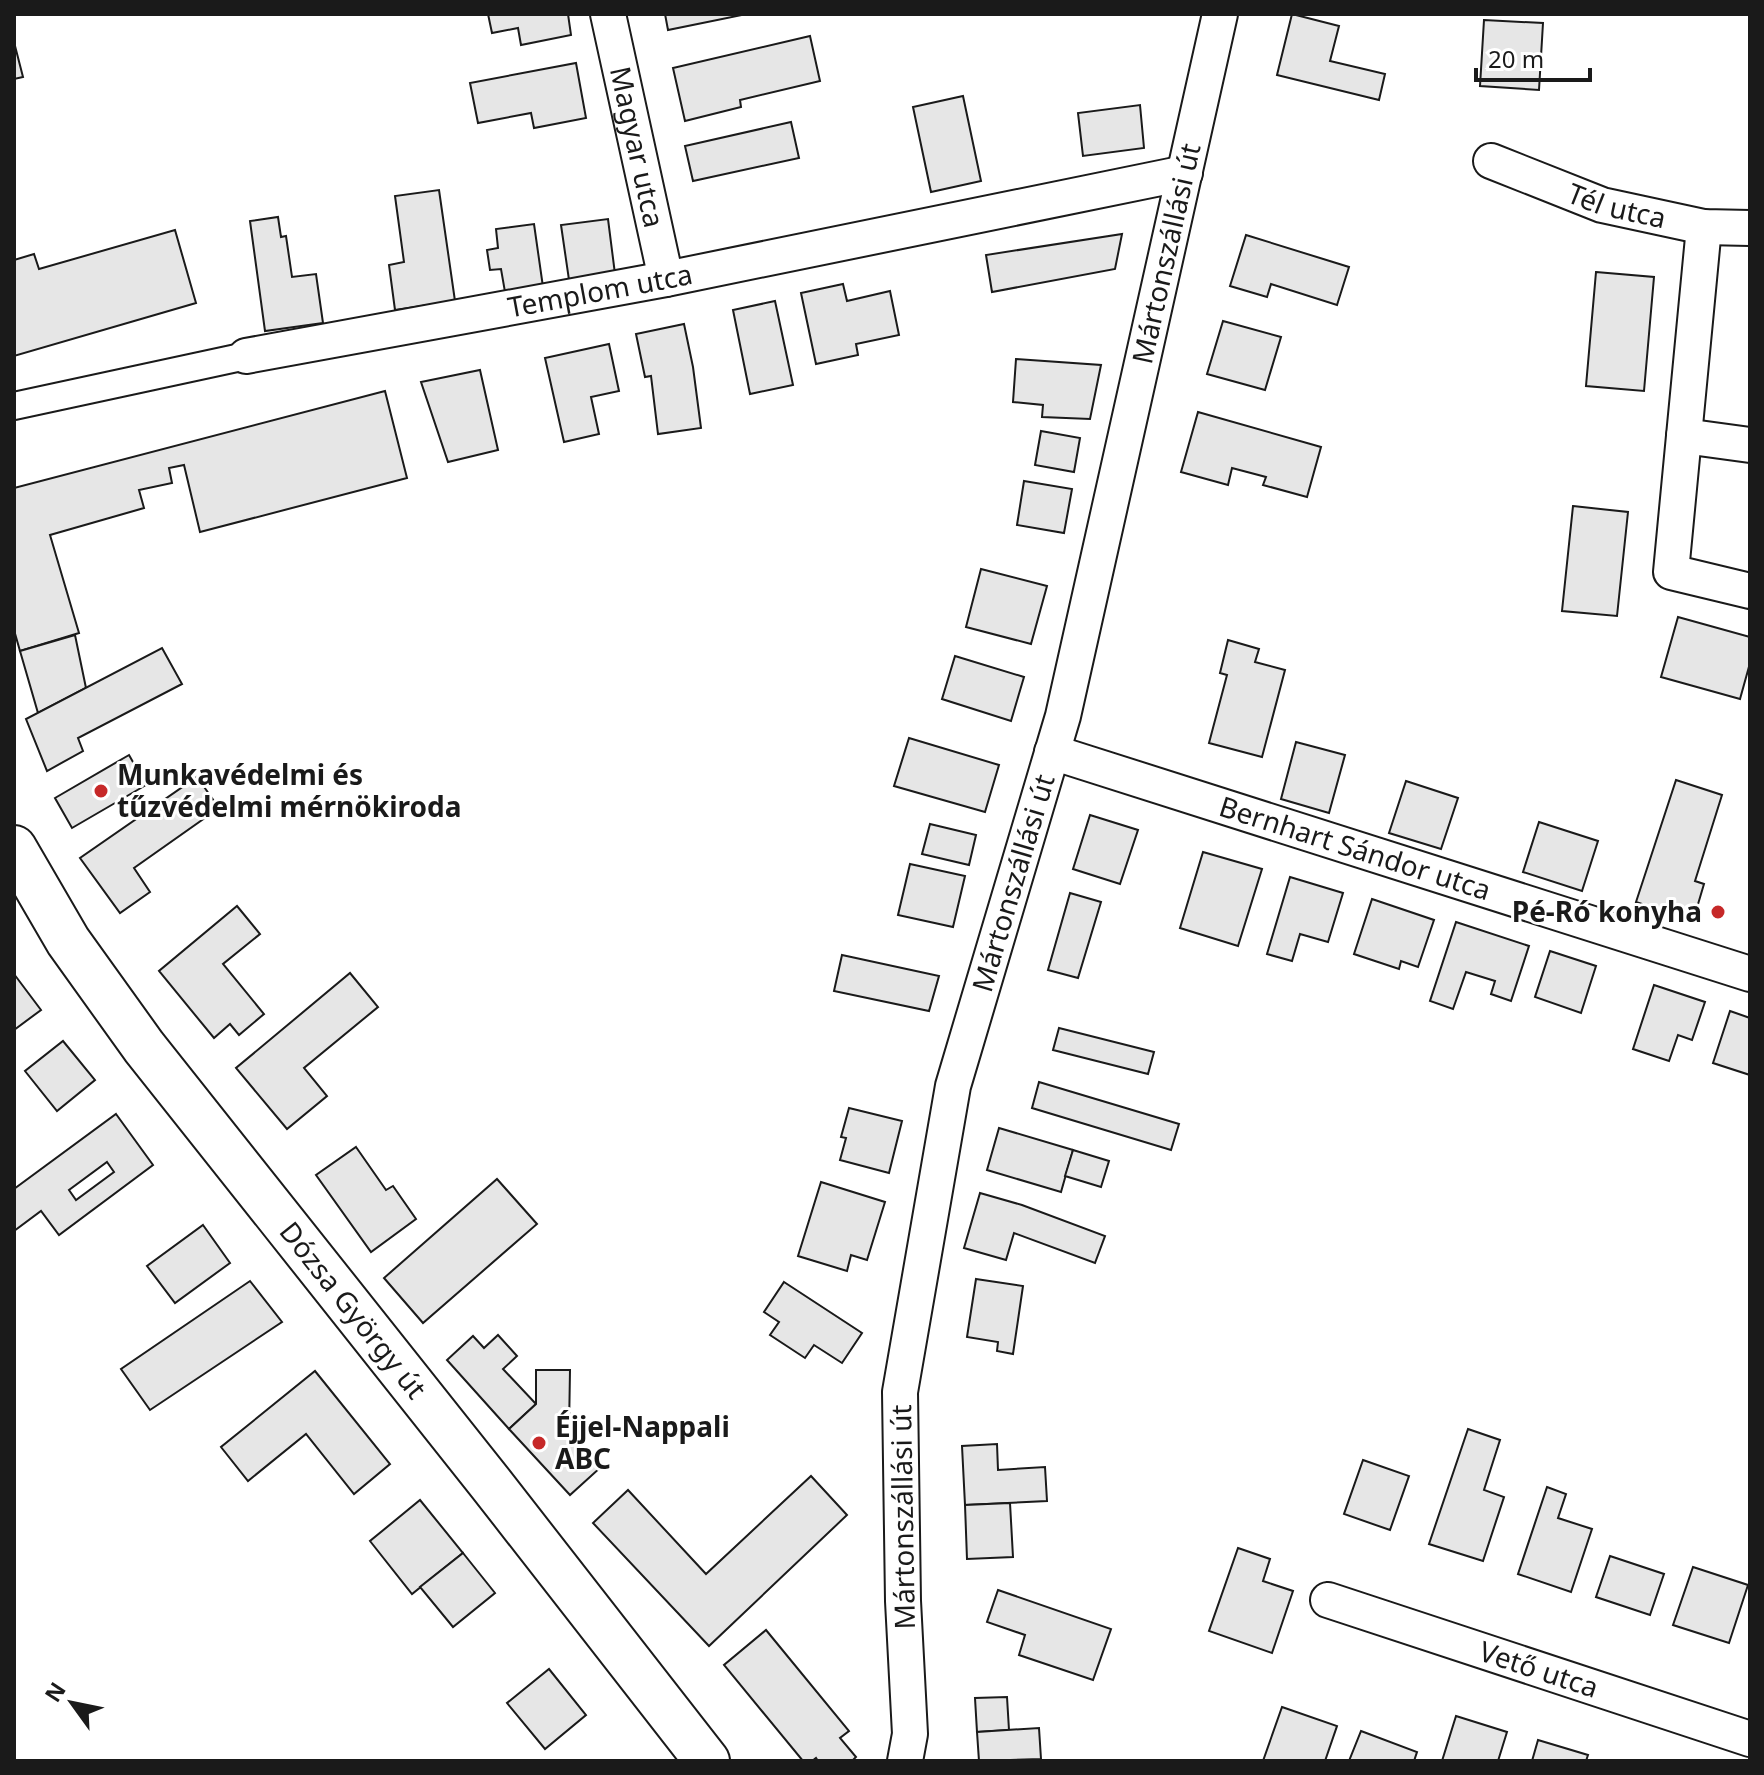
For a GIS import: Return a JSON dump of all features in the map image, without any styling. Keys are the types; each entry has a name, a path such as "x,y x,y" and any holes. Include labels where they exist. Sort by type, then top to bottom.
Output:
{"main road":[{"name":"Dózsa György út","path":"14,848 68,941 169,1080 707,1761"}],"street":[{"name":"Magyar utca","path":"608,14 666,279"},
{"name":"Mártonszállási út","path":"905,1761 910,1734 903,1601 900,1392 953,1086 1063,716 1220,14"},
{"name":"Tél utca","path":"1491,161 1602,205 1704,227 1750,228"},
{"name":"Templom utca","path":"14,406 246,356 666,279 1185,173"},
{"path":"1704,227 1671,572 1750,591"},
{"path":"1684,436 1750,445"},
{"name":"Bernhart Sándor utca","path":"1052,752 1750,974"},
{"name":"Vető utca","path":"1328,1600 1750,1739"}],"building":[{"path":"488,14 568,14 571,35 521,45 518,28 492,33"},
{"path":"665,14 742,14 742,15 668,30"},
{"path":"1292,14 1339,26 1330,61 1385,74 1379,100 1277,75"},
{"path":"1484,20 1543,23 1539,90 1480,86"},
{"path":"810,36 820,81 740,100 741,107 685,121 673,68"},
{"path":"14,42 23,77 14,79"},
{"path":"576,63 586,118 534,128 531,113 478,123 470,83"},
{"path":"963,96 981,181 931,192 913,107"},
{"path":"1140,105 1144,148 1083,156 1078,113"},
{"path":"791,122 799,158 693,181 685,146"},
{"path":"439,190 455,301 395,310 389,265 404,262 395,196"},
{"path":"278,217 281,237 286,236 292,277 316,274 323,323 265,331 250,221"},
{"path":"608,219 615,274 569,280 561,225"},
{"path":"534,224 543,287 505,292 501,269 490,270 487,250 498,248 496,229"},
{"path":"175,230 196,303 14,356 14,260 34,254 39,269"},
{"path":"1122,234 1115,269 992,292 986,255"},
{"path":"1246,235 1349,267 1337,305 1271,284 1267,297 1230,286"},
{"path":"1596,272 1654,277 1644,391 1586,386"},
{"path":"843,284 847,301 890,291 899,335 856,344 858,355 816,364 801,293"},
{"path":"775,301 793,385 750,394 733,310"},
{"path":"1223,321 1281,337 1265,390 1207,374"},
{"path":"684,324 701,428 658,434 651,376 645,377 636,334"},
{"path":"609,344 619,391 591,397 599,434 564,442 545,358"},
{"path":"1016,359 1101,365 1090,419 1042,417 1043,405 1013,402"},
{"path":"480,370 498,450 448,462 421,382"},
{"path":"385,391 407,478 200,532 184,465 169,468 172,483 139,490 144,508 50,535 79,633 20,651 14,630 14,488"},
{"path":"1198,412 1321,447 1307,497 1263,485 1266,477 1232,468 1228,485 1181,472"},
{"path":"1041,431 1080,438 1074,472 1035,465"},
{"path":"1024,481 1072,489 1064,533 1017,525"},
{"path":"1573,506 1628,512 1617,616 1562,611"},
{"path":"981,569 1047,586 1031,644 966,627"},
{"path":"1678,617 1750,637 1750,663 1740,699 1661,677"},
{"path":"75,635 86,688 38,713 20,651"},
{"path":"1228,640 1259,649 1255,662 1285,670 1262,757 1209,743 1227,675 1220,673"},
{"path":"162,648 182,684 78,738 83,751 47,771 26,719"},
{"path":"955,656 1024,677 1011,721 942,699"},
{"path":"909,738 999,765 985,812 894,786"},
{"path":"1296,742 1345,755 1329,813 1281,799"},
{"name":"Munkavédelmi és tűzvédelmi mérnökiroda","path":"129,755 146,785 72,828 55,798"},
{"path":"197,777 219,808 134,868 150,892 120,913 80,858"},
{"path":"1676,780 1722,795 1695,881 1704,884 1693,921 1636,902"},
{"path":"1406,781 1458,798 1441,849 1389,833"},
{"path":"1090,815 1138,830 1120,884 1073,869"},
{"path":"1539,822 1598,841 1582,891 1523,872"},
{"path":"930,824 976,835 969,865 922,854"},
{"path":"1203,852 1262,869 1238,946 1180,928"},
{"path":"910,864 965,876 953,927 898,915"},
{"path":"1290,877 1343,893 1328,942 1300,934 1292,961 1267,954"},
{"path":"1070,893 1101,902 1078,978 1048,970"},
{"path":"1372,899 1434,920 1418,967 1401,961 1399,969 1354,954"},
{"path":"237,906 260,934 223,964 264,1014 239,1035 230,1024 214,1038 159,971"},
{"path":"1456,922 1529,946 1511,1001 1491,994 1495,981 1466,972 1453,1009 1430,1001"},
{"path":"1550,951 1596,966 1581,1013 1535,997"},
{"path":"842,955 939,976 929,1011 834,991"},
{"path":"350,973 378,1007 304,1068 327,1096 287,1129 236,1068"},
{"path":"14,974 41,1010 14,1030"},
{"path":"1654,985 1705,1002 1692,1040 1678,1035 1669,1061 1633,1049"},
{"path":"1730,1011 1750,1018 1750,1075 1713,1063"},
{"path":"1059,1028 1154,1052 1148,1074 1053,1050"},
{"path":"63,1041 95,1080 57,1111 25,1071"},
{"path":"1039,1082 1179,1124 1171,1150 1032,1108"},
{"path":"849,1108 902,1121 889,1173 840,1160 846,1138 841,1137"},
{"path":"116,1114 153,1165 59,1235 41,1211 14,1231 14,1189","holes":["107,1162 114,1172 76,1200 69,1190"]},
{"path":"999,1128 1073,1150 1061,1192 987,1170"},
{"path":"356,1147 386,1190 393,1186 416,1219 371,1252 316,1175"},
{"path":"1073,1150 1109,1161 1101,1187 1065,1176"},
{"path":"497,1179 537,1224 423,1323 384,1278"},
{"path":"821,1182 885,1202 867,1260 851,1255 847,1271 798,1256"},
{"path":"980,1193 1105,1236 1095,1263 1014,1233 1006,1260 964,1248"},
{"path":"203,1225 230,1263 175,1303 147,1266"},
{"path":"976,1279 1023,1286 1013,1354 997,1351 998,1342 967,1337"},
{"path":"250,1281 282,1322 150,1410 121,1369"},
{"path":"784,1282 862,1333 842,1363 814,1345 805,1358 770,1335 779,1322 764,1312"},
{"path":"498,1335 517,1356 503,1369 536,1404 509,1429 447,1360 473,1336 484,1348"},
{"path":"536,1370 570,1370 569,1431 601,1467 570,1495 509,1429 536,1404"},
{"path":"315,1371 390,1464 354,1494 306,1434 248,1481 221,1447"},
{"path":"1468,1429 1500,1440 1484,1490 1504,1497 1483,1561 1429,1544"},
{"path":"997,1444 998,1470 1045,1467 1047,1501 965,1505 962,1446"},
{"path":"1363,1460 1409,1476 1390,1530 1344,1514"},
{"path":"811,1476 847,1515 709,1646 593,1523 628,1490 706,1574"},
{"path":"1547,1487 1566,1494 1558,1518 1592,1529 1571,1592 1518,1574"},
{"path":"420,1500 463,1553 412,1594 370,1541"},
{"path":"1010,1503 1013,1557 967,1559 965,1505"},
{"path":"1238,1548 1270,1559 1263,1581 1293,1591 1272,1653 1209,1631"},
{"path":"463,1553 495,1593 453,1627 420,1587"},
{"path":"1610,1556 1664,1574 1650,1615 1596,1597"},
{"path":"1693,1567 1748,1585 1729,1643 1673,1625"},
{"path":"998,1590 1111,1629 1093,1680 1019,1655 1025,1635 987,1622"},
{"path":"766,1630 849,1731 840,1738 856,1757 852,1761 818,1761 816,1758 803,1761 724,1665"},
{"path":"549,1669 586,1715 545,1749 507,1703"},
{"path":"1007,1697 1009,1730 977,1732 975,1698"},
{"path":"1282,1707 1337,1726 1325,1761 1263,1761"},
{"path":"1456,1716 1507,1732 1498,1761 1442,1761"},
{"path":"1039,1728 1041,1759 979,1761 977,1732"},
{"path":"1361,1731 1417,1752 1414,1761 1349,1761"},
{"path":"1538,1740 1588,1755 1586,1761 1532,1761"}],"place":[{"name":"Munkavédelmi és tűzvédelmi mérnökiroda","path":"101,791"},
{"name":"Pé-Ró konyha","path":"1718,912"},
{"name":"Éjjel-Nappali ABC","path":"539,1443"}]}
